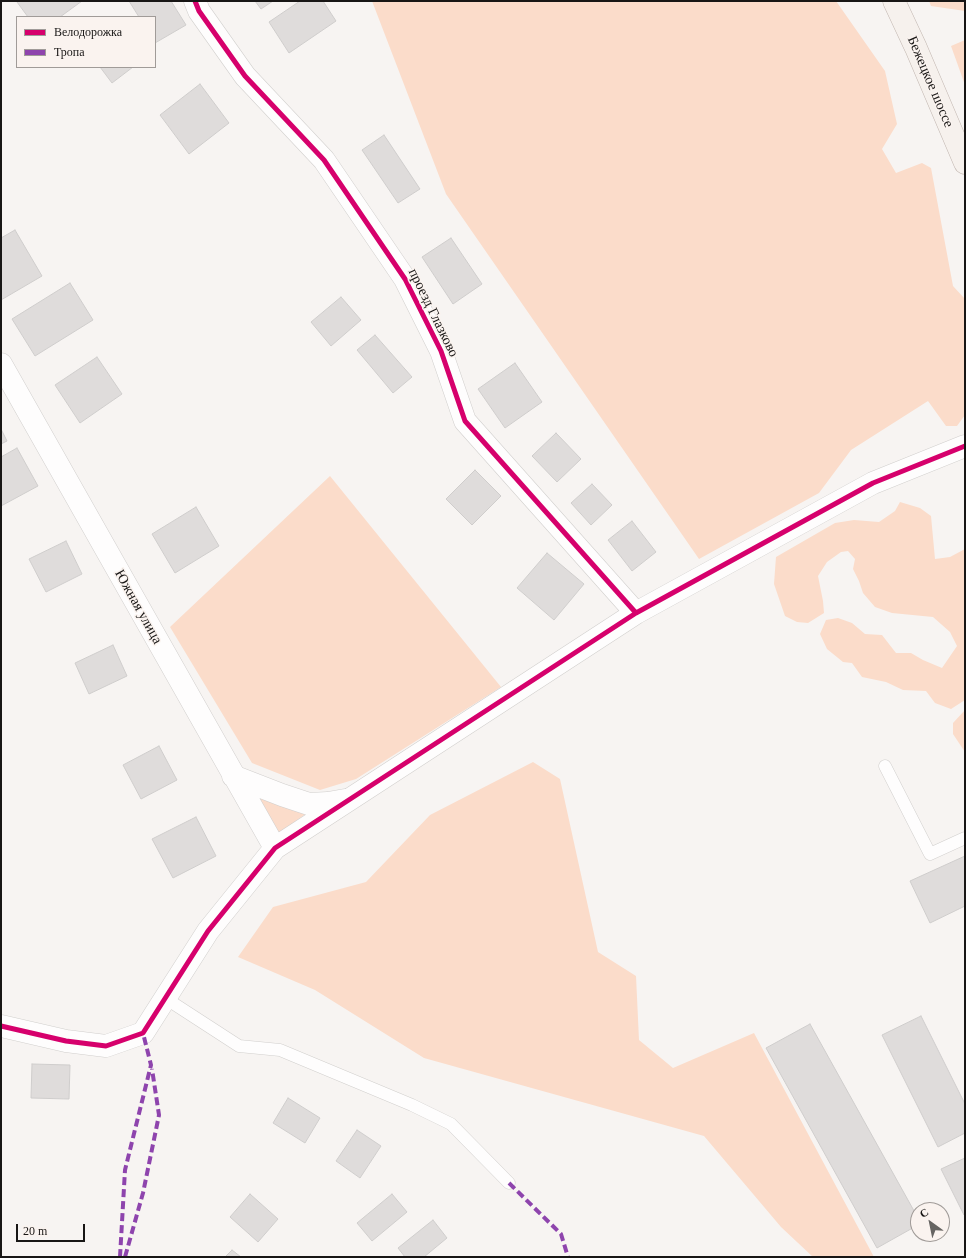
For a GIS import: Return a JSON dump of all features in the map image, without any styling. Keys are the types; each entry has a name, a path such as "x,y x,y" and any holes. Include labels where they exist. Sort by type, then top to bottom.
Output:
{"main road":[{"name":"Бежецкое шоссе","path":"894,1 916,48 965,163"}],"street":[{"name":"проезд Глазково","path":"195,1 200,11 245,76 324,160 405,279 441,351 465,421 636,613"},
{"name":"Южная улица","path":"1,364 275,848"},
{"path":"1,1026 66,1041 106,1046 143,1033 208,931 275,848 636,613 873,483 965,446"},
{"path":"233,776 309,804 328,803 350,799"}],"lane":[{"path":"885,766 930,854 965,838"},
{"path":"165,998 239,1046 280,1050 412,1105 450,1124 510,1183"}],"shaded area":[{"path":"372,1 836,1 885,71 897,124 882,149 896,173 922,163 931,168 953,286 965,299 965,415 957,426 946,426 928,401 851,450 819,493 699,559 446,194"},
{"path":"929,1 965,1 965,11 931,6"},
{"path":"965,40 965,85 951,46"},
{"path":"330,476 501,687 356,779 320,790 252,763 170,627"},
{"path":"900,502 920,508 931,516 935,559 950,557 965,549 965,700 951,709 935,703 926,691 903,690 886,682 862,677 852,663 843,662 827,649 820,634 826,620 838,618 852,623 865,634 882,635 896,653 911,653 942,668 957,646 950,632 933,617 892,613 875,607 863,593 853,569 855,559 848,551 841,552 827,562 818,576 824,613 808,623 797,622 785,616 774,584 776,557 835,523 854,520 879,522 895,511"},
{"path":"965,710 965,752 953,734 953,723"},
{"path":"533,762 560,779 598,952 636,976 639,1040 673,1068 754,1033 874,1257 813,1257 781,1227 704,1136 424,1058 315,990 238,957 273,907 366,882 430,815"},
{"path":"261,795 307,813 274,837 257,799"}],"building":[{"path":"82,1 61,16 27,16 17,2"},
{"path":"129,1 171,1 186,25 156,42 156,16 138,16"},
{"path":"255,1 273,1 261,9"},
{"path":"300,1 323,1 336,21 289,53 269,22"},
{"path":"101,68 132,68 112,83"},
{"path":"200,84 229,123 189,154 160,115"},
{"path":"384,135 420,189 398,203 362,150"},
{"path":"15,230 42,276 1,300 1,238"},
{"path":"451,238 482,284 453,304 422,257"},
{"path":"70,283 93,320 35,356 12,319"},
{"path":"341,297 361,320 331,346 311,322"},
{"path":"375,335 412,377 393,393 357,350"},
{"path":"97,357 122,394 80,423 55,385"},
{"path":"515,363 542,402 505,428 478,389"},
{"path":"1,429 7,441 1,444"},
{"path":"556,433 581,459 557,482 532,456"},
{"path":"17,448 38,486 1,506 1,457"},
{"path":"475,470 501,496 472,525 446,499"},
{"path":"592,484 612,505 591,525 571,503"},
{"path":"196,507 219,546 175,573 152,534"},
{"path":"632,521 656,552 632,571 608,540"},
{"path":"66,541 82,574 46,592 29,559"},
{"path":"547,553 584,584 554,620 517,588"},
{"path":"113,645 127,676 89,694 75,663"},
{"path":"159,746 177,780 141,799 123,765"},
{"path":"196,817 216,856 173,878 152,839"},
{"path":"965,856 965,906 930,923 910,881"},
{"path":"921,1016 965,1104 965,1133 938,1147 882,1035"},
{"path":"810,1024 910,1204 910,1229 877,1248 766,1048"},
{"path":"32,1064 70,1065 69,1099 31,1098"},
{"path":"288,1098 320,1118 305,1143 273,1123"},
{"path":"357,1130 381,1146 360,1178 336,1161"},
{"path":"965,1158 965,1215 964,1215 941,1169"},
{"path":"250,1194 278,1219 258,1242 230,1217"},
{"path":"392,1194 407,1212 372,1241 357,1223"},
{"path":"433,1220 447,1238 424,1257 405,1257 398,1248"},
{"path":"232,1250 241,1257 225,1257"}],"marked path":[{"path":"120,1257 125,1170 151,1065 143,1033"},
{"path":"125,1257 143,1193 159,1115 152,1069"},
{"path":"509,1183 561,1234 568,1257"}],"cycle path":[{"path":"195,1 199,11 245,76 324,160 405,279 441,351 465,421 636,613"},
{"path":"1,1026 66,1041 106,1046 143,1033 208,931 275,848 636,613 873,483 965,446"}]}
